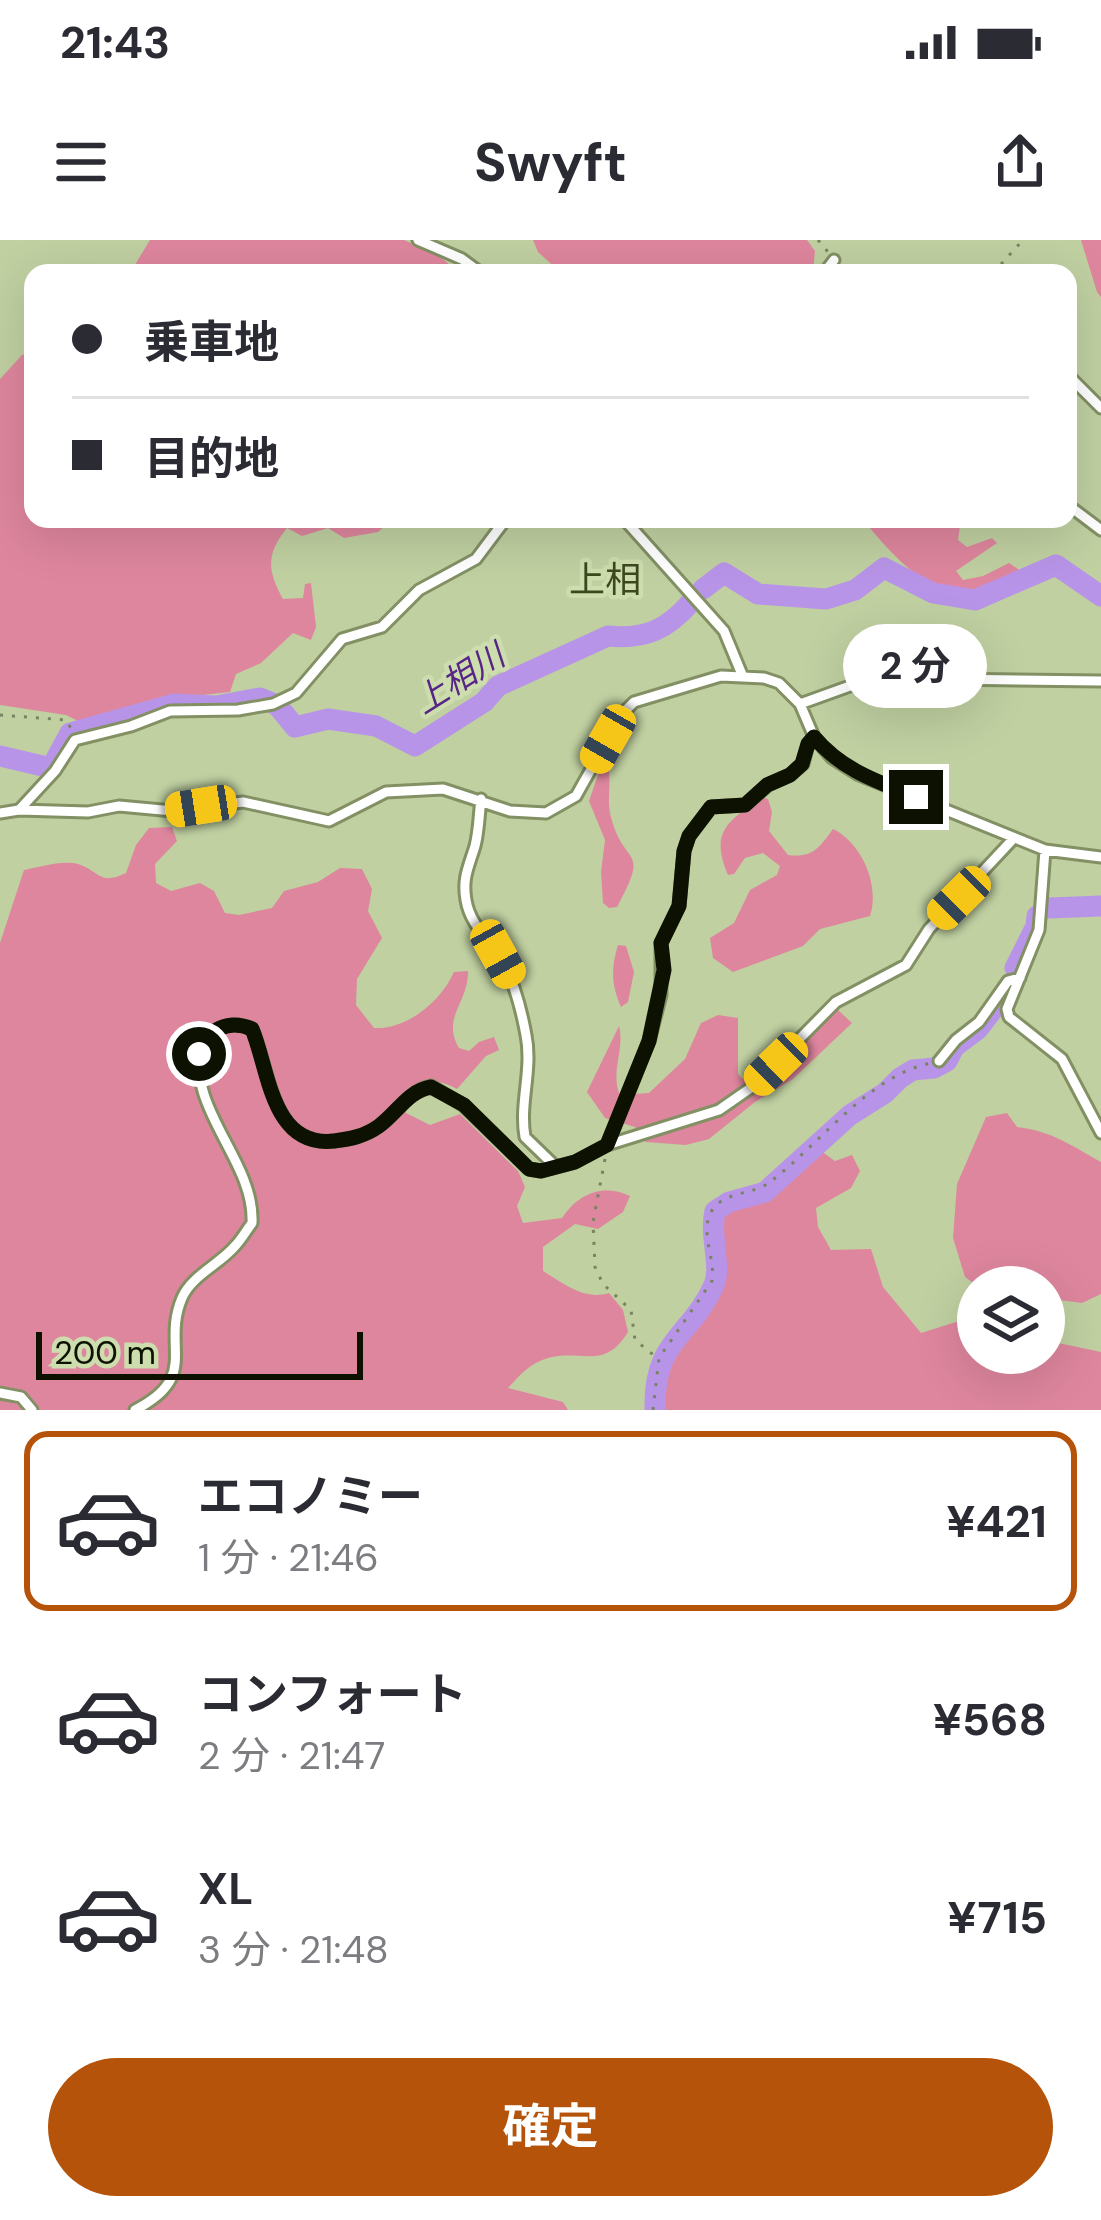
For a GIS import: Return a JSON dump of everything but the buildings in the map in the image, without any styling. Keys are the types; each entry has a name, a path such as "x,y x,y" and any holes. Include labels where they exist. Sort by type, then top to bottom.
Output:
{"street":[{"path":"418,240 469,264"},
{"path":"831,264 834,260"},
{"path":"1077,384 1101,408"},
{"path":"1077,512 1101,530"},
{"path":"19,809 55,771 75,740 178,710 226,712 275,703 308,682 342,639 382,627 419,590 476,559 499,528"},
{"path":"632,528 724,632 743,677"},
{"path":"0,813 19,809 88,812 119,806 158,811 243,802 329,821 386,791 443,789 529,815 563,806 585,784 622,714 634,702 708,679 743,677 779,683 800,704 814,737 832,758 857,774 1045,850 1101,857"},
{"path":"800,704 872,678 1101,681"},
{"path":"607,1145 649,1041 664,970 661,943 679,906 689,836 711,807 745,805 767,785 790,775 802,764 814,737"},
{"path":"481,799 476,845 463,876 465,897 478,930 510,975 520,1005 527,1041 525,1137 556,1167"},
{"path":"135,1410 156,1399 173,1372 183,1294 235,1247 251,1223 247,1184 224,1143 200,1080 202,1043 218,1028 237,1023 252,1029 272,1097 284,1118 305,1137 319,1142 359,1137 389,1118 416,1090 431,1087 464,1105 529,1169 556,1167 607,1145 718,1110 752,1087 836,1002 906,965 928,929 1014,838"},
{"path":"1045,850 1040,930 1007,1009 1010,1017 1062,1059 1101,1133"},
{"path":"939,1061 979,1022 1008,981 1020,978"},
{"path":"0,1393 21,1397 32,1410"}],"path":[{"path":"818,240 840,264"},
{"path":"1001,264 1023,240"},
{"path":"0,715 66,720 75,740"},
{"path":"653,1410 659,1358 712,1281 707,1235 708,1216 716,1204 768,1184 901,1072 939,1061"},
{"path":"607,1145 593,1222 595,1268 603,1284 631,1310 635,1340 659,1358"}],"shaded area":[{"path":"150,240 404,240 449,264 135,264"},
{"path":"533,240 807,240 815,251 814,264 551,264"},
{"path":"1081,240 1101,240 1101,297 1097,292"},
{"path":"22,355 24,528 287,528 272,554 274,579 283,599 303,598 305,584 311,583 316,627 311,640 293,633 261,663 236,674 230,692 166,699 86,725 66,715 0,705 0,379"},
{"path":"287,528 328,528 302,536"},
{"path":"328,528 383,528 378,532 344,538"},
{"path":"870,528 960,528 958,540 967,547 992,538 997,543 956,571 963,580 1009,563 1024,573 997,587 962,595 929,583"},
{"path":"608,767 611,817 633,865 617,907 609,908 603,903 601,872 605,840 589,801 599,772"},
{"path":"761,797 768,799 772,812 769,831 788,855 815,850 833,829 843,835 866,866 872,904 870,916 820,929 803,946 733,972 713,958 710,938 734,923 750,890 777,875 780,866 763,853 745,858 728,875 722,837 731,821"},
{"path":"172,827 177,841 155,864 156,883 171,891 200,883 214,891 225,913 272,908 284,891 318,882 340,868 362,869 372,889 368,911 382,938 357,979 356,1005 374,1028 410,1019 432,1003 454,972 468,971 454,1018 454,1037 459,1048 469,1051 494,1037 499,1050 486,1056 457,1089 435,1082 417,1087 404,1097 406,1113 430,1125 460,1114 518,1171 525,1187 517,1206 523,1223 562,1218 592,1193 630,1196 623,1212 598,1229 575,1224 543,1247 543,1271 583,1293 609,1293 623,1310 628,1332 601,1355 542,1360 508,1388 563,1402 568,1410 0,1410 0,943 24,870 72,863 105,878 117,877 126,873 136,845 149,828"},
{"path":"618,945 626,946 634,972 628,1002 621,1007 613,976"},
{"path":"838,1010 852,1023 793,1079 709,1139 686,1145 646,1142 635,1127 605,1118 587,1092 619,1026 616,1078 620,1095 649,1093 685,1059 701,1023 718,1015 738,1018 738,1074 744,1080 763,1081 801,1047 827,1014"},
{"path":"1007,1113 1017,1127 1051,1136 1101,1162 1101,1294 1082,1303 1065,1301 1065,1266 962,1266 953,1238 957,1184 986,1117"},
{"path":"821,1151 835,1161 852,1155 860,1171 851,1188 816,1208 818,1227 831,1250 871,1249 883,1287 921,1333 957,1322 957,1374 1065,1374 1065,1344 1101,1352 1101,1410 661,1410 671,1355 705,1315 724,1274 716,1240 720,1214 735,1204 769,1196"}],"waterway":[{"name":"上相川","path":"703,589 724,573 758,594 826,599 855,590 884,568 933,593 975,600 1056,565 1101,596"},
{"name":"上相川","path":"0,756 51,768 70,733 174,704 216,706 260,698 277,705 295,727 328,719 376,726 415,746 484,702 498,686 608,636 655,631 691,602"},
{"path":"1050,908 1101,906"},
{"path":"1015,968 1037,916"},
{"path":"655,1410 656,1386 667,1353 714,1285 715,1211 765,1192 850,1115 900,1078 947,1061 954,1047 978,1029 1008,990"}],"district":[{"name":"上相","path":"605,579"}],"route":[{"path":"199,1054 202,1043 218,1028 237,1023 252,1029 264,1076 284,1118 305,1137 319,1142 359,1137 389,1118 416,1090 431,1087 464,1105 529,1169 541,1171 575,1162 607,1145 649,1041 661,995 661,943 679,906 684,851 711,807 745,805 761,789 790,775 802,764 814,737 832,758 857,774 916,797"}]}
